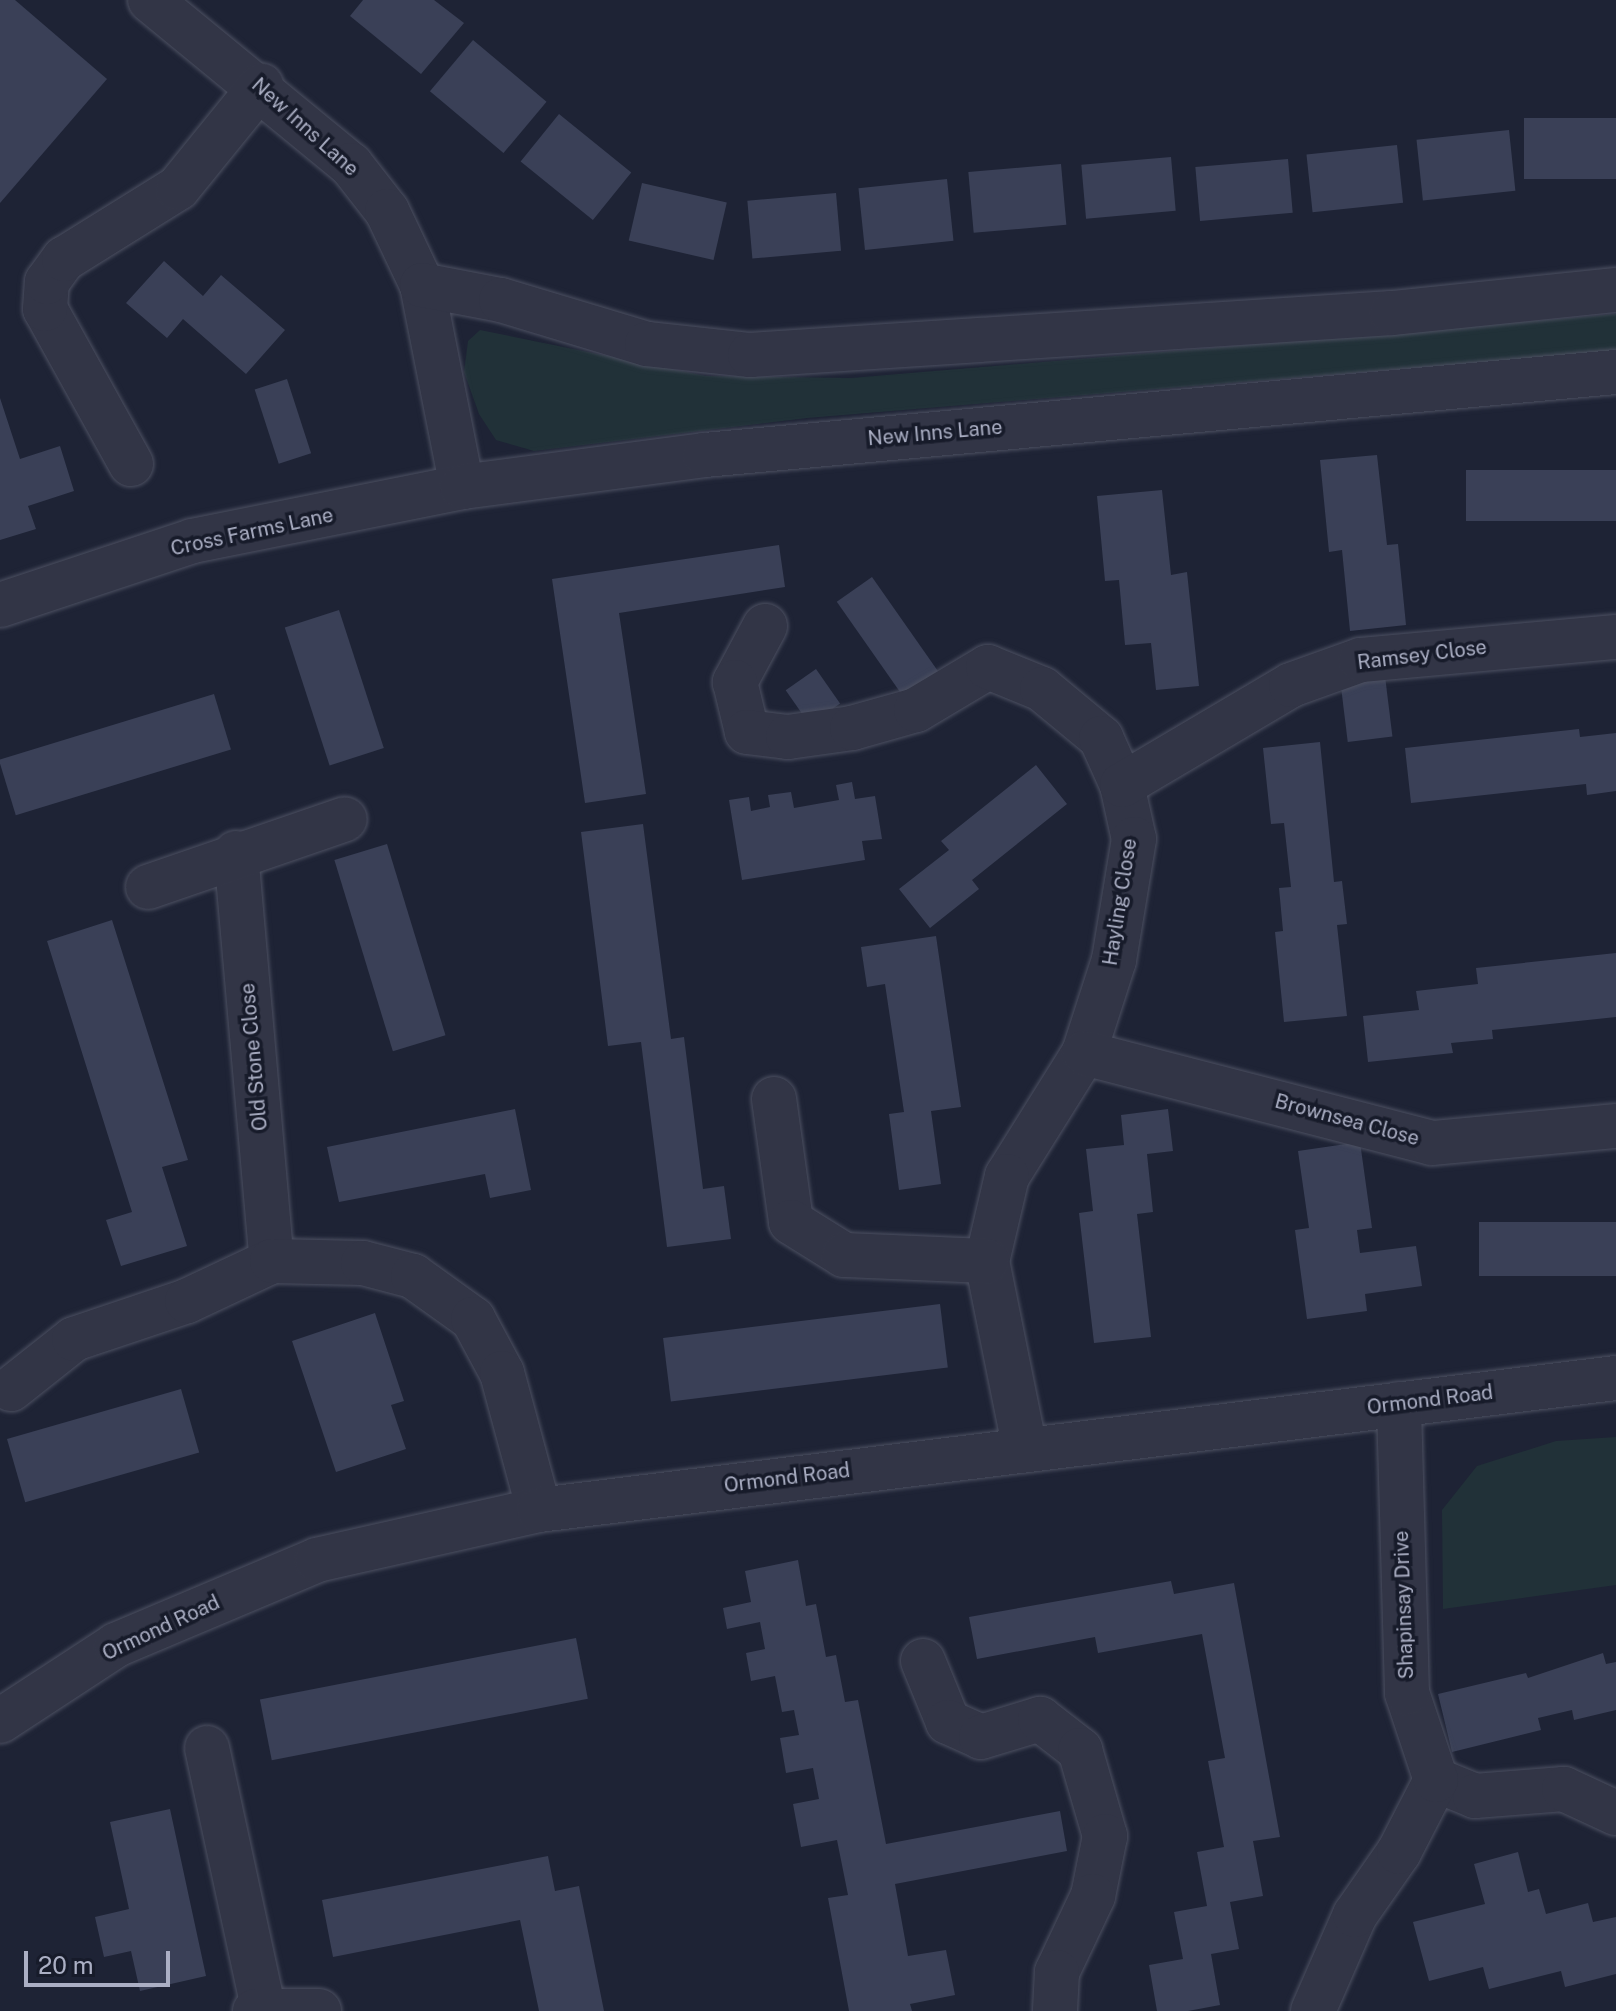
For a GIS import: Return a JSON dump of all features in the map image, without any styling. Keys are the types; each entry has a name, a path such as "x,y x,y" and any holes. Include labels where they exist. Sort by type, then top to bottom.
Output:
{"street":[{"name":"New Inns Lane","path":"150,0 261,86 351,165 387,211 422,285 462,487 705,455 1616,372"},
{"path":"131,464 45,309 47,282 64,259 178,188 261,86"},
{"path":"422,285 501,300 647,344 750,355 1376,314 1616,290"},
{"name":"Cross Farms Lane","path":"0,605 192,541 462,487"},
{"name":"Hayling Close","path":"765,626 735,682 747,732 788,737 865,725 916,710 988,667 1042,689 1101,738 1122,785 1134,839 1114,960 1084,1053 1007,1176 987,1261 1025,1450"},
{"name":"Ramsey Close","path":"1122,785 1291,685 1361,660 1612,635"},
{"path":"148,887 236,853 345,819"},
{"name":"Old Stone Close","path":"236,853 272,1261"},
{"name":"Brownsea Close","path":"1084,1053 1432,1143 1616,1126"},
{"path":"774,1099 791,1222 844,1255 987,1261"},
{"path":"11,1389 74,1339 187,1301 272,1261 363,1263 413,1276 473,1319 502,1373 539,1510"},
{"name":"Ormond Road","path":"0,1721 116,1645 317,1560 539,1510 1616,1378"},
{"name":"Shapinsay Drive","path":"1399,1404 1407,1693 1436,1780"},
{"path":"923,1661 948,1722 981,1737 1040,1719 1080,1750 1105,1836 1093,1896 1057,1972 1055,2011"},
{"path":"207,1748 259,2010 319,2011"},
{"path":"1313,2011 1355,1915 1399,1852 1436,1780 1475,1796 1564,1789 1616,1813"}],"shaded area":[{"path":"1616,314 1616,351 807,418 534,451 496,440 479,414 464,372 468,341 480,330 706,376 851,378"},
{"path":"1616,1437 1616,1585 1443,1609 1442,1510 1477,1466 1556,1441"}],"building":[{"path":"0,0 15,0 107,79 0,203"},
{"path":"363,0 434,0 464,23 421,74 350,16"},
{"path":"473,40 547,102 503,153 430,91"},
{"path":"559,114 631,173 593,220 521,161"},
{"path":"1524,118 1616,118 1616,179 1524,179"},
{"path":"1509,130 1515,191 1423,200 1417,140"},
{"path":"1397,145 1403,203 1313,212 1306,155"},
{"path":"1171,157 1176,211 1086,219 1081,165"},
{"path":"1288,159 1293,213 1200,221 1195,167"},
{"path":"1061,164 1066,225 974,233 968,172"},
{"path":"947,179 953,241 865,250 858,188"},
{"path":"642,183 727,203 713,260 629,240"},
{"path":"836,193 841,251 752,259 747,201"},
{"path":"164,261 203,296 221,275 285,330 246,374 183,319 167,338 126,303"},
{"path":"287,379 311,453 279,464 255,390"},
{"path":"0,398 20,459 60,446 74,491 28,506 36,529 0,540"},
{"path":"1377,455 1387,545 1398,544 1406,625 1350,631 1342,550 1329,552 1320,460"},
{"path":"1466,470 1616,470 1616,521 1466,521"},
{"path":"1162,490 1171,575 1187,572 1199,686 1156,690 1151,643 1125,645 1119,580 1105,581 1097,496"},
{"path":"779,545 785,587 619,613 646,794 585,803 552,579"},
{"path":"872,577 943,679 908,703 837,602"},
{"path":"339,610 384,748 330,766 285,628"},
{"path":"816,669 840,703 810,725 786,690"},
{"path":"1385,676 1392,737 1348,742 1340,681"},
{"path":"214,694 231,749 16,815 0,759"},
{"path":"1579,729 1580,737 1616,733 1616,791 1587,795 1586,784 1411,803 1405,748"},
{"path":"1320,742 1334,882 1342,881 1347,924 1337,925 1347,1016 1284,1022 1275,932 1283,931 1279,888 1291,887 1284,823 1271,824 1263,748"},
{"path":"1036,765 1067,804 972,880 979,889 930,928 899,889 949,850 941,841"},
{"path":"852,782 855,799 875,796 882,839 862,841 865,860 742,880 729,800 749,797 751,811 770,807 768,795 791,792 794,808 839,800 836,785"},
{"path":"643,824 671,1039 684,1037 703,1189 724,1186 731,1239 667,1247 641,1042 608,1046 581,832"},
{"path":"387,844 445,1035 393,1051 334,860"},
{"path":"112,920 188,1160 162,1167 187,1246 121,1266 106,1220 132,1212 47,941"},
{"path":"936,936 961,1107 931,1111 941,1184 899,1190 889,1114 904,1112 885,984 867,987 861,947"},
{"path":"1616,953 1616,1017 1492,1030 1493,1039 1451,1043 1453,1053 1368,1062 1363,1016 1419,1010 1416,991 1478,984 1476,968"},
{"path":"515,1109 531,1190 490,1198 485,1174 339,1202 327,1147"},
{"path":"1168,1109 1173,1151 1147,1154 1153,1212 1137,1214 1151,1337 1094,1343 1079,1213 1093,1211 1086,1149 1124,1145 1121,1115"},
{"path":"1360,1142 1372,1228 1357,1230 1360,1253 1416,1246 1422,1286 1365,1294 1367,1311 1307,1319 1295,1230 1309,1228 1298,1151"},
{"path":"1479,1222 1616,1222 1616,1276 1479,1276"},
{"path":"940,1304 948,1368 671,1402 663,1338"},
{"path":"375,1313 404,1401 391,1405 406,1449 336,1472 292,1341"},
{"path":"181,1389 199,1452 25,1502 7,1439"},
{"path":"798,1560 806,1606 816,1604 826,1657 836,1655 845,1702 858,1700 886,1844 1060,1811 1067,1851 895,1884 908,1956 946,1950 955,1995 910,2004 912,2011 849,2011 828,1898 848,1895 837,1840 801,1847 793,1804 819,1799 813,1768 786,1773 780,1738 799,1735 794,1710 782,1712 775,1676 751,1681 746,1653 765,1649 760,1622 727,1629 723,1608 751,1602 745,1571"},
{"path":"1171,1581 1174,1594 1234,1583 1280,1837 1253,1841 1263,1896 1230,1902 1239,1949 1211,1954 1220,2005 1188,2011 1157,2011 1149,1965 1183,1959 1174,1912 1207,1906 1197,1852 1224,1847 1208,1761 1225,1758 1202,1634 1098,1653 1095,1637 977,1659 969,1617"},
{"path":"576,1638 588,1699 272,1760 260,1699"},
{"path":"1603,1653 1606,1664 1616,1662 1616,1710 1574,1720 1572,1710 1538,1718 1541,1730 1452,1752 1438,1694 1526,1673 1528,1678"},
{"path":"170,1809 206,1976 140,1991 131,1951 104,1957 95,1917 129,1909 110,1822"},
{"path":"1518,1852 1528,1892 1539,1889 1546,1914 1588,1903 1593,1922 1616,1917 1616,1974 1565,1987 1561,1971 1489,1989 1483,1967 1429,1981 1413,1922 1485,1904 1474,1864"},
{"path":"548,1856 555,1891 579,1886 604,2011 539,2011 520,1920 333,1957 322,1900"}]}
